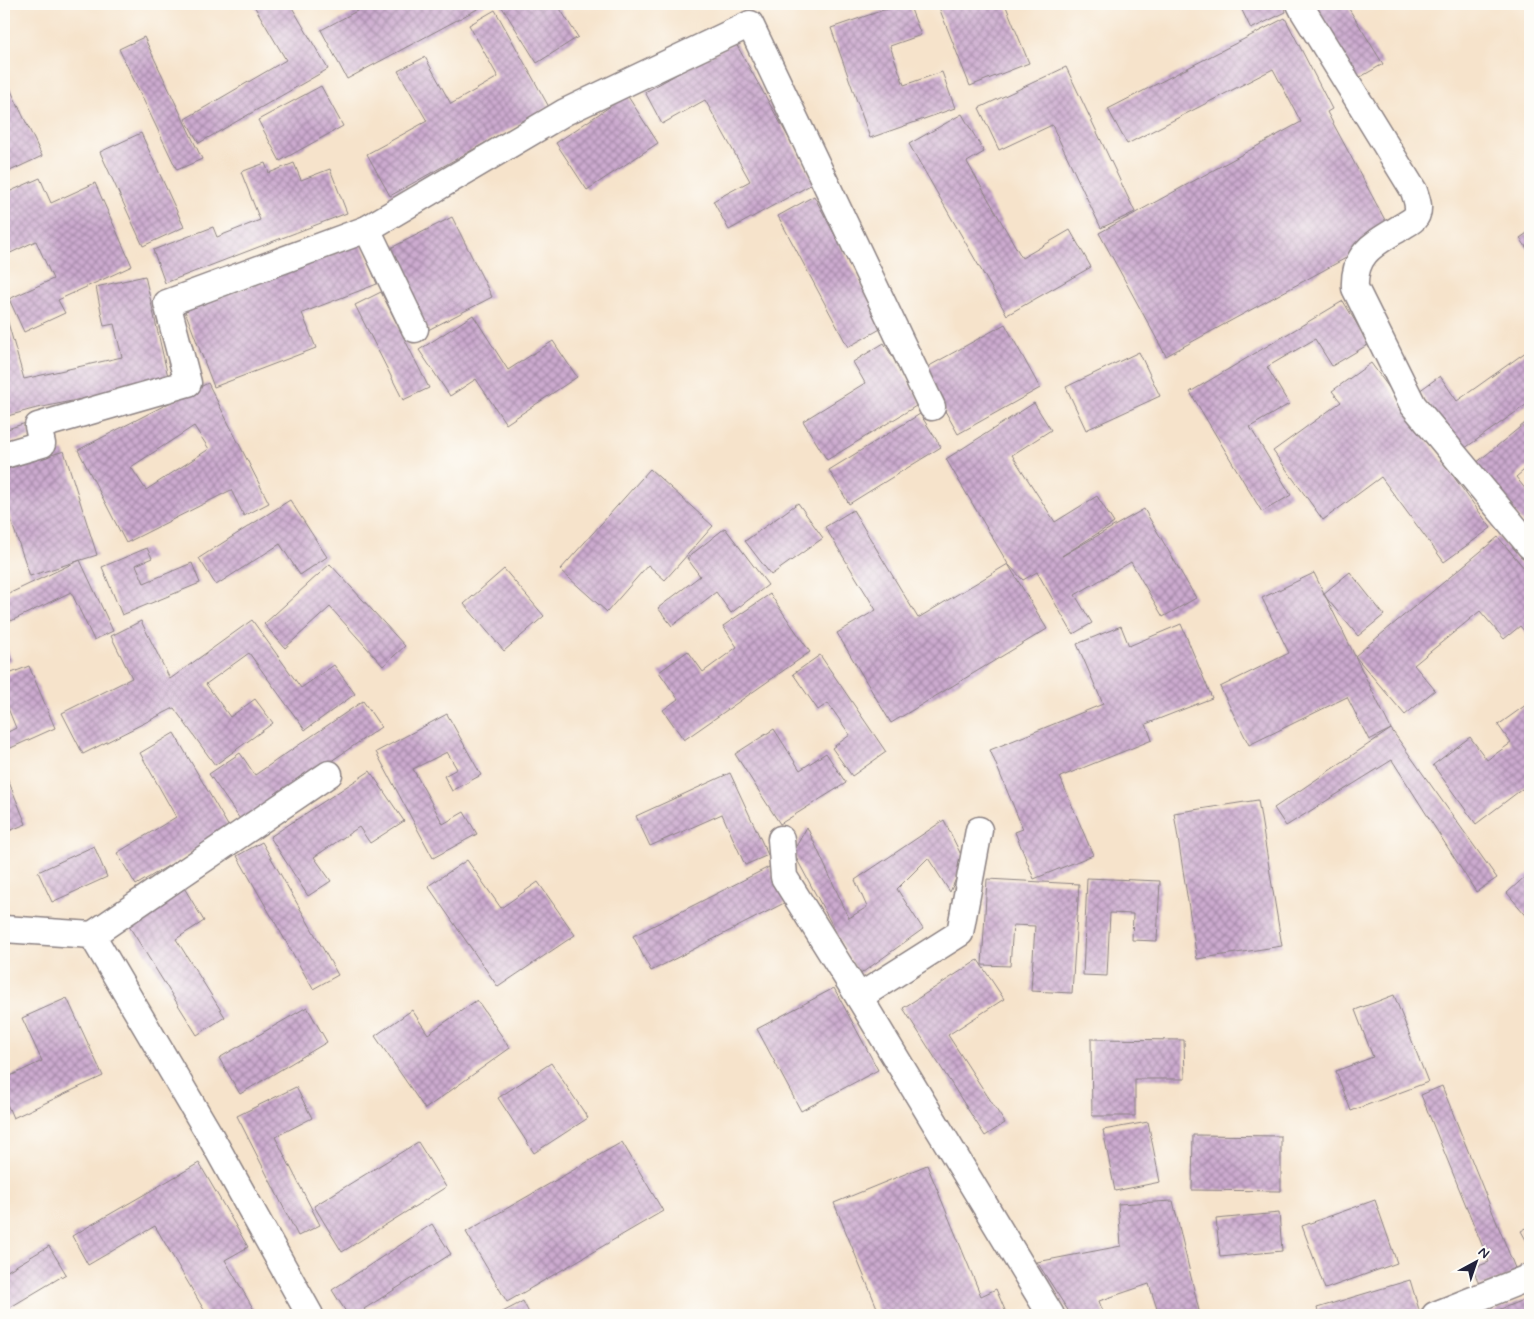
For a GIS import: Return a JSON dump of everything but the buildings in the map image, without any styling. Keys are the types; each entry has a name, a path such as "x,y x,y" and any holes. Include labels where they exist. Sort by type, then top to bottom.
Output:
{"street":[{"path":"1300,4 1414,191 1418,206 1417,215 1410,222 1373,245 1360,258 1354,274 1355,288 1413,405 1530,546"},
{"path":"4,456 42,444 38,426 188,383 167,303 367,229 565,112 750,24 932,407"},
{"path":"367,229 415,329"},
{"path":"4,928 92,935 329,774"},
{"path":"859,997 960,933 980,830"},
{"path":"781,839 784,877 859,997 1051,1315"},
{"path":"92,935 208,1132 310,1315"},
{"path":"1435,1315 1530,1277"}]}
